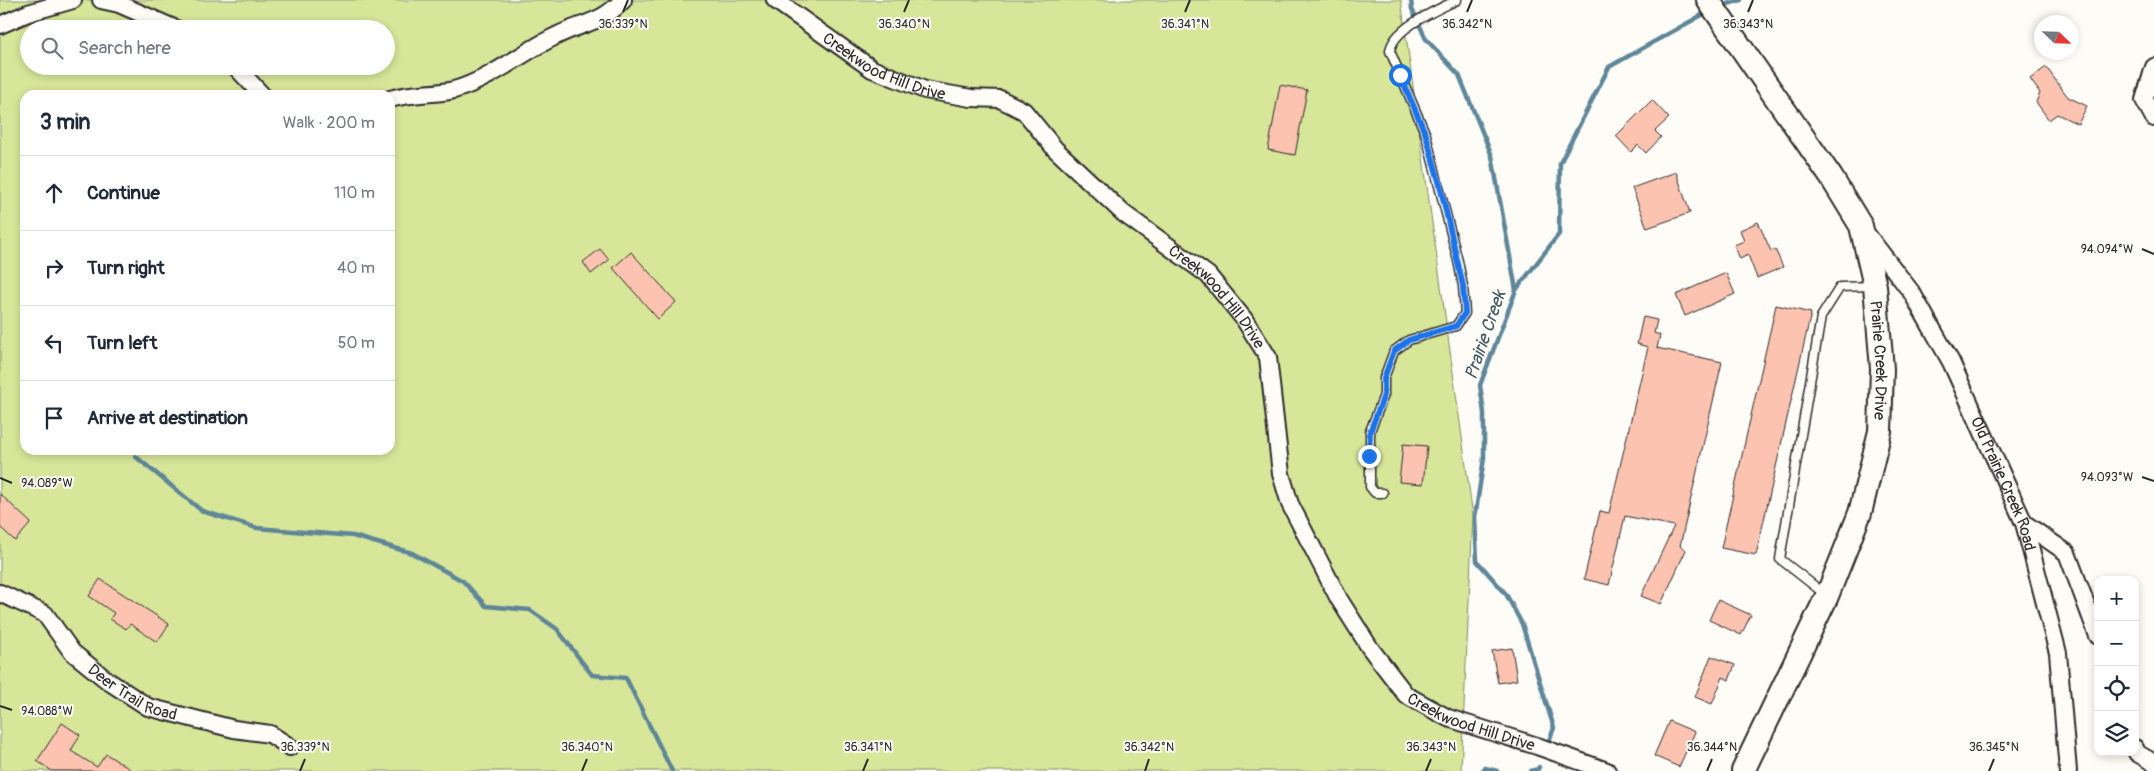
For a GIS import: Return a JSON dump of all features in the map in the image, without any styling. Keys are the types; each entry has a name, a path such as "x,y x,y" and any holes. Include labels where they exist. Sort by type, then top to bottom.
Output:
{"main road":[{"name":"Prairie Creek Drive","path":"1708,0 1831,177 1861,226 1875,286 1882,369 1880,431 1860,513 1827,596 1743,771"}],"street":[{"path":"0,25 28,13 73,0"},
{"path":"101,0 119,4 155,20"},
{"path":"395,98 408,94 454,90 494,73 556,35 586,26 611,13 623,0"},
{"name":"Creekwood Hill Drive","path":"775,0 872,69 926,90 971,98 1000,99 1024,111 1055,149 1122,213 1208,275 1244,319 1268,357 1281,474 1290,504 1339,599 1370,648 1406,695 1448,718 1607,771"},
{"path":"2154,67 2144,100 2154,118"},
{"path":"243,75 257,90"},
{"name":"Old Prairie Creek Road","path":"1861,226 1912,293 1951,362 2024,523 2058,653 2068,771"},
{"path":"2024,523 2067,553 2094,625"},
{"name":"Deer Trail Road","path":"0,593 45,614 72,652 108,681 148,707 234,729 270,734 290,747"},
{"path":"2139,754 2154,764"}],"lane":[{"path":"1383,493 1375,493 1370,487 1370,432 1384,395 1384,378 1394,351 1409,340 1456,326 1465,313 1458,261 1426,135 1390,51 1391,43 1407,27 1456,0"},
{"path":"1827,596 1780,559 1821,317 1840,287 1875,286"}],"green space":[{"path":"0,0 1401,0 1473,516 1461,771 0,771"}],"building":[{"path":"2046,67 2068,97 2087,106 2078,124 2057,114 2049,120 2036,102 2040,93 2030,79"},
{"path":"1280,85 1307,90 1295,155 1268,150"},
{"path":"1652,100 1669,118 1655,131 1661,137 1646,153 1638,145 1631,152 1616,136"},
{"path":"1676,172 1690,213 1647,228 1632,188"},
{"path":"1758,222 1771,251 1775,249 1783,267 1757,278 1748,255 1740,259 1734,245 1744,241 1740,230"},
{"path":"600,249 609,260 591,274 583,262"},
{"path":"631,252 676,302 658,319 613,268"},
{"path":"1726,273 1735,294 1685,316 1676,295"},
{"path":"1776,305 1811,313 1756,555 1721,548"},
{"path":"1643,317 1657,320 1654,333 1660,335 1657,348 1722,362 1680,546 1686,550 1661,604 1641,596 1674,526 1625,516 1609,585 1584,579 1600,511 1609,513 1648,347 1637,344"},
{"path":"1403,444 1427,446 1423,484 1399,482"},
{"path":"0,494 31,523 15,541 0,527"},
{"path":"100,579 169,624 157,642 130,624 126,629 110,619 114,613 89,596"},
{"path":"1718,600 1751,615 1741,635 1709,620"},
{"path":"1512,648 1517,680 1498,683 1492,651"},
{"path":"1711,656 1735,665 1729,680 1723,677 1712,704 1695,697"},
{"path":"1669,721 1695,732 1679,767 1654,756"},
{"path":"62,723 80,735 71,751 97,767 106,754 133,771 52,771 37,761"}],"waterway":[{"name":"Prairie Creek","path":"1411,0 1412,9 1426,39 1459,75 1492,156 1516,290 1480,385 1484,413 1484,458 1475,517 1477,561 1506,594 1522,624 1554,728 1548,743"},
{"path":"1728,4 1741,0"},
{"path":"1516,290 1559,234 1560,163 1609,67 1702,15"},
{"path":"135,456 202,511 257,528 353,536 412,553 463,581 486,606 530,610 557,629 592,675 626,678 672,771"},
{"name":"Prairie Creek","path":"1531,771 1539,767"},
{"name":"Prairie Creek","path":"1482,771 1485,768 1497,771"}],"route":[{"path":"1369,456 1370,432 1384,395 1384,378 1394,351 1409,340 1456,326 1462,320 1465,313 1463,286 1440,185 1426,135 1400,75"}]}
